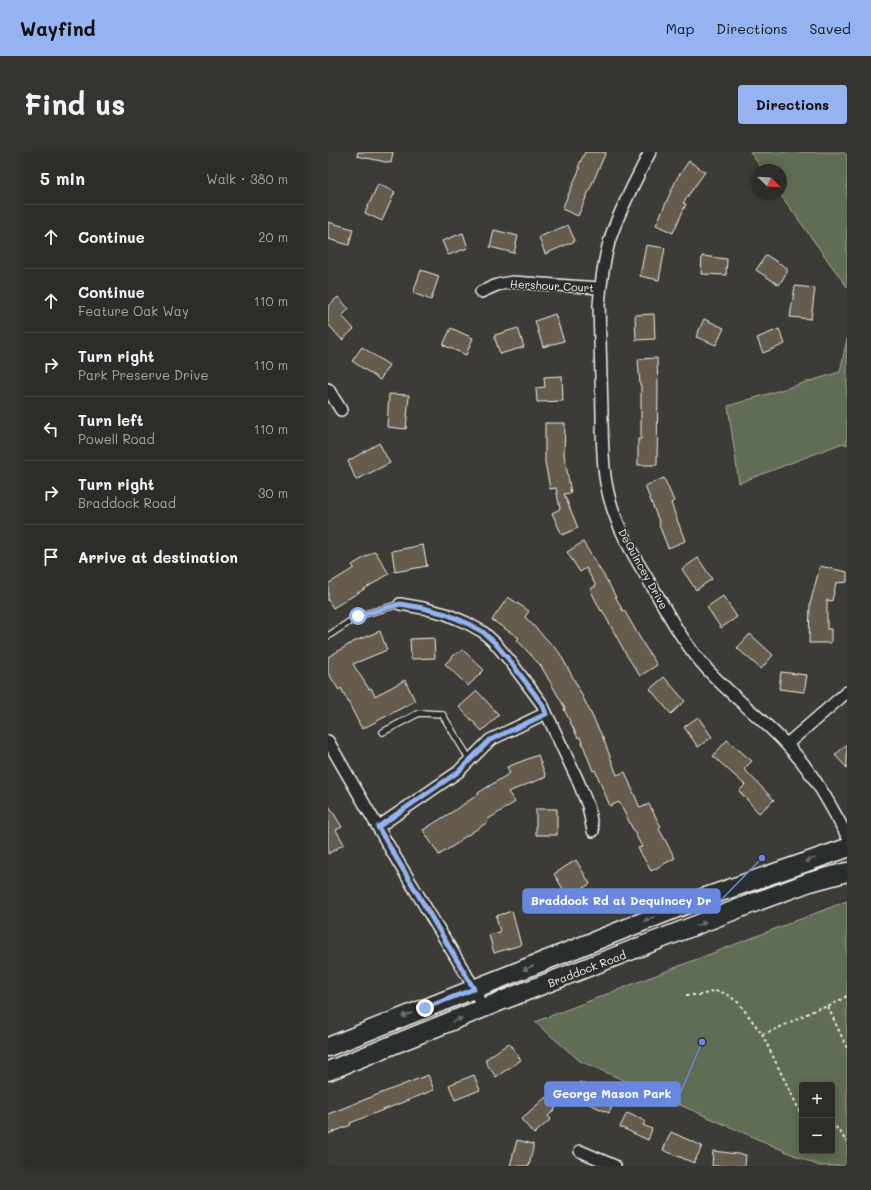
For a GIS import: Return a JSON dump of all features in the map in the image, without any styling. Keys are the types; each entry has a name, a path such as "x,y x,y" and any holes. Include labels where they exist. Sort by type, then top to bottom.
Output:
{"main road":[{"name":"Braddock Road","path":"328,1047 700,898 847,848"},
{"name":"Braddock Road","path":"328,1071 754,903 810,882 847,872"}],"street":[{"name":"DeQuincey Drive","path":"650,152 612,232 607,248 600,288 599,305 603,456 606,483 611,506 629,548 671,619 692,651 718,681 787,744 811,774 847,836"},
{"name":"Hershour Court","path":"481,292 497,285 512,282 600,288"},
{"path":"328,389 341,410"},
{"path":"400,604 446,614 483,632 495,643 542,704 578,781 588,806 593,831"},
{"path":"787,744 847,692"},
{"path":"378,827 458,772 490,740 546,714"},
{"path":"328,741 474,989 482,1009"},
{"path":"580,1151 615,1166"}],"lane":[{"path":"328,636 358,616 400,604"},
{"path":"383,732 419,713 442,714 470,760"}],"path":[{"path":"686,995 714,991 725,993 739,1002 762,1034 799,1110"},
{"path":"762,1034 772,1031 819,1008 828,1007 847,996"},
{"path":"828,1007 847,1048"},
{"path":"835,1126 847,1142"}],"green space":[{"path":"750,152 847,152 847,287 784,200 787,200 787,164 759,164"},
{"path":"847,339 847,445 843,443 739,483 728,406 840,372"},
{"path":"847,901 847,1166 819,1166 580,1061 535,1022"}],"building":[{"path":"358,152 393,152 391,163 357,156"},
{"path":"585,152 606,152 578,216 562,209 580,168 578,167"},
{"path":"689,161 705,172 683,203 686,204 673,233 656,225 677,178"},
{"path":"378,184 395,192 382,221 365,213"},
{"path":"328,222 353,229 349,245 328,239"},
{"path":"568,225 575,241 545,254 539,237"},
{"path":"494,230 518,236 514,253 490,247"},
{"path":"463,233 468,248 448,255 442,241"},
{"path":"646,245 665,248 659,280 640,276"},
{"path":"766,255 787,268 787,272 779,285 756,270"},
{"path":"702,256 727,259 726,275 701,274"},
{"path":"421,270 439,276 431,300 413,293"},
{"path":"795,286 815,288 811,319 790,317"},
{"path":"338,297 349,309 342,316 354,329 342,340 328,324 328,306"},
{"path":"555,314 564,341 543,347 535,321"},
{"path":"654,314 655,339 636,340 635,315"},
{"path":"704,319 724,328 716,345 696,337"},
{"path":"451,328 473,338 466,355 443,345"},
{"path":"518,328 524,347 500,354 495,335"},
{"path":"779,329 785,344 763,353 757,338"},
{"path":"362,347 389,365 380,380 352,361"},
{"path":"657,358 657,465 638,465 638,439 641,439 641,385 638,359"},
{"path":"562,376 563,401 537,402 536,388 545,387 544,377"},
{"path":"389,394 409,395 406,429 387,427"},
{"path":"545,423 565,423 564,454 571,493 564,494 578,528 562,535 552,513 560,509 556,488 550,489 545,462"},
{"path":"379,443 390,463 356,480 348,461"},
{"path":"664,478 674,501 671,503 685,541 668,548 645,486"},
{"path":"583,542 609,584 623,611 624,610 657,665 640,676 627,656 602,610 601,611 590,589 596,586 586,568 580,572 567,552"},
{"path":"423,545 427,566 395,572 392,551"},
{"path":"375,551 389,574 333,608 328,600 328,584 354,568 352,565"},
{"path":"698,558 712,579 696,590 682,569"},
{"path":"820,566 847,572 847,582 836,583 832,601 827,600 827,629 831,629 831,643 809,643 810,604"},
{"path":"723,596 737,617 721,628 707,607"},
{"path":"508,597 529,611 525,617 559,652 603,738 617,775 625,772 640,808 649,804 661,827 659,829 675,858 651,871 638,848 642,847 619,802 610,806 595,770 593,771 580,737 578,738 564,709 565,708 541,666 517,640 519,638 492,620"},
{"path":"380,631 387,650 353,664 369,689 371,688 375,696 405,680 415,701 362,729 341,688 339,690 328,673 328,657 355,641"},
{"path":"750,634 773,655 761,669 737,648"},
{"path":"434,638 435,658 411,659 410,639"},
{"path":"463,650 484,670 468,686 445,664 454,655"},
{"path":"781,672 807,675 804,692 779,689"},
{"path":"664,677 685,701 671,714 650,689"},
{"path":"477,691 499,715 482,731 459,707"},
{"path":"698,717 712,737 698,747 684,727"},
{"path":"727,740 752,761 744,769 774,800 759,813 739,791 745,785 713,756"},
{"path":"847,744 847,768 835,755"},
{"path":"538,755 546,777 508,792 515,802 487,820 488,822 439,855 423,830 510,773 507,767"},
{"path":"328,804 342,827 336,830 344,844 328,854"},
{"path":"536,809 557,809 557,835 536,835"},
{"path":"576,860 590,884 568,897 554,874"},
{"path":"512,911 521,945 494,953 489,935 500,932 496,916"},
{"path":"509,1043 521,1060 496,1077 486,1063 486,1059"},
{"path":"428,1075 434,1090 350,1123 351,1125 328,1134 328,1114"},
{"path":"474,1075 480,1090 455,1100 449,1085"},
{"path":"580,1082 616,1098 609,1113 574,1097"},
{"path":"546,1097 555,1106 555,1110 548,1116 551,1119 534,1134 521,1119"},
{"path":"627,1113 645,1121 643,1125 652,1129 648,1140 620,1127"},
{"path":"671,1132 702,1146 694,1163 663,1150"},
{"path":"517,1140 533,1144 529,1166 510,1166"},
{"path":"713,1151 746,1155 745,1166 712,1166"}],"place":[{"name":"Braddock Rd at Dequincey Dr","path":"762,858"},
{"name":"George Mason Park","path":"702,1042"}],"route":[{"path":"358,616 400,604 446,614 467,623 483,632 495,643 542,704 546,714 490,740 458,772 378,827 474,989 425,1008"}]}
